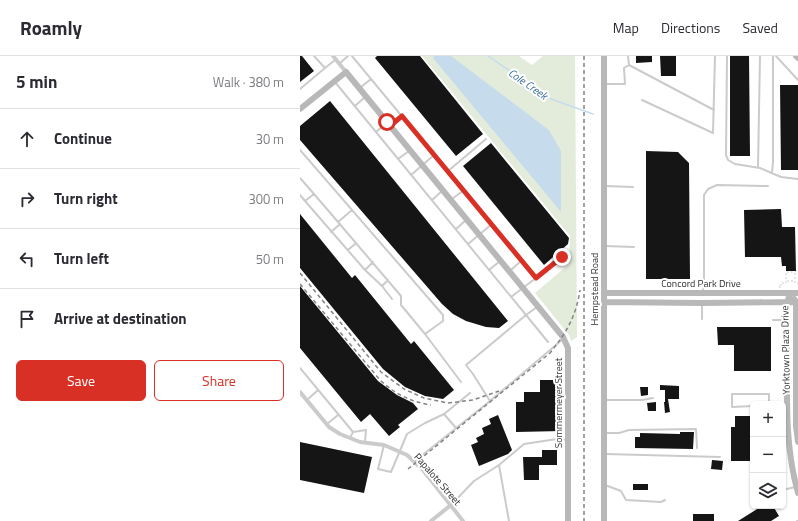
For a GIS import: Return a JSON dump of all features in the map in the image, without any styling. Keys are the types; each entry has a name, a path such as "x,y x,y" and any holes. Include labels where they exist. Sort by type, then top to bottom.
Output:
{"street":[{"name":"Hempstead Road","path":"604,56 604,521"},
{"name":"Sommermeyer Street","path":"336,60 564,338 568,348 568,521"},
{"path":"301,105 346,72"},
{"name":"Concord Park Drive","path":"604,293 798,293"},
{"path":"702,293 702,303"},
{"name":"Yorktown Plaza Drive","path":"785,401 787,384 786,320 787,302 790,293"},
{"name":"Yorktown Plaza Drive","path":"790,293 797,302 796,426 798,442"},
{"name":"Concord Park Drive","path":"604,302 797,302"},
{"path":"787,384 797,390"},
{"name":"Papalote Street","path":"300,392 327,424 340,434 364,443 384,445 407,455 423,470 463,521"},
{"name":"Yorktown Plaza Drive","path":"786,416 790,458 797,489"},
{"path":"431,521 451,505"}],"lane":[{"path":"314,56 325,68"},
{"path":"300,89 336,60 348,56"},
{"path":"352,56 536,278"},
{"path":"628,56 629,65"},
{"path":"642,100 713,133 715,56"},
{"path":"727,56 726,155 728,160 735,164 758,167 781,177 798,179"},
{"path":"758,167 760,56"},
{"path":"772,173 773,56"},
{"path":"776,56 798,80"},
{"path":"604,84 625,84 624,68 629,65"},
{"path":"629,65 714,110"},
{"path":"360,88 371,79"},
{"path":"334,81 548,342"},
{"path":"354,106 366,96"},
{"path":"376,132 402,116"},
{"path":"448,171 486,139"},
{"path":"300,150 442,315 443,321 425,334"},
{"path":"398,159 410,150"},
{"path":"411,175 434,154"},
{"path":"300,178 401,296 401,305 461,382"},
{"path":"702,293 704,280 704,195 708,188 717,185 768,186"},
{"path":"604,186 633,187"},
{"path":"432,201 443,190"},
{"path":"451,200 464,190"},
{"path":"305,201 314,194"},
{"path":"300,195 365,270 382,286 392,300"},
{"path":"338,222 352,210"},
{"path":"456,229 467,220"},
{"path":"332,232 340,224"},
{"path":"468,244 492,224"},
{"path":"348,250 356,243"},
{"path":"603,246 634,247"},
{"path":"511,297 562,257"},
{"path":"489,270 501,260"},
{"path":"510,271 522,260"},
{"path":"365,270 373,262"},
{"path":"382,286 388,280"},
{"path":"702,303 702,319"},
{"path":"490,401 466,365 538,306"},
{"path":"773,320 786,320"},
{"path":"414,462 490,401 564,338"},
{"path":"300,368 353,432"},
{"path":"306,400 318,390"},
{"path":"384,445 378,469 391,472 407,434 444,414 470,392"},
{"path":"750,406 732,407 732,394 769,394 769,401"},
{"path":"604,400 642,400 654,398"},
{"path":"444,414 456,428"},
{"path":"327,424 338,415"},
{"path":"604,433 619,433 629,430 696,429 696,448"},
{"path":"353,432 366,430 364,443"},
{"path":"350,439 353,432"},
{"path":"451,505 474,481 499,465 524,444 557,439 568,440"},
{"path":"604,454 720,457"},
{"path":"499,465 509,521"},
{"path":"604,485 621,491 626,500 660,502 665,500"},
{"path":"786,490 797,489"}],"path":[{"path":"787,281 786,272 795,272 798,270"},
{"path":"795,272 795,281"},
{"path":"780,289 780,285 782,285 782,283 786,283 787,281 795,281 795,283 798,283"}],"green space":[{"path":"422,56 519,56 532,65 543,56 575,56 577,337 571,341 569,335 535,293 569,264 570,236"}],"water":[{"path":"434,56 451,56 549,130 561,151 561,212 433,58"}],"building":[{"path":"300,56 302,56 314,71 300,82"},
{"path":"377,56 420,56 483,134 456,156 375,58"},
{"path":"636,56 652,56 652,62 636,63"},
{"path":"660,56 676,56 676,76 661,76"},
{"path":"730,56 749,56 750,156 730,156"},
{"path":"780,85 798,85 798,170 781,170"},
{"path":"330,101 508,321 499,328 486,327 466,321 453,314 442,304 300,140 300,126"},
{"path":"491,143 569,238 568,244 544,265 463,166"},
{"path":"646,151 678,152 689,163 690,279 646,279"},
{"path":"781,209 782,227 795,227 796,271 786,271 786,266 782,266 781,257 745,257 744,210"},
{"path":"300,214 352,278 355,275 411,344 414,341 454,390 443,399 425,396 405,387 383,369 300,268"},
{"path":"300,286 378,381 397,395 413,403 418,409 398,425 400,427 389,436 370,414 361,422 300,348"},
{"path":"717,327 771,327 771,371 734,371 734,345 718,345"},
{"path":"540,380 561,380 562,431 516,432 516,402 524,402 524,392 540,392"},
{"path":"660,385 679,386 679,399 668,399 670,412 665,413 665,390 660,390"},
{"path":"640,387 648,387 648,395 641,396"},
{"path":"656,402 656,411 648,411 647,403"},
{"path":"498,415 512,450 508,454 479,466 471,445 478,442 476,438 484,434 482,428 491,424 489,419"},
{"path":"735,416 750,416 750,461 731,461 731,427 735,427"},
{"path":"680,432 694,432 693,449 635,448 635,437 640,437 640,433 680,434"},
{"path":"300,442 372,457 364,493 300,480"},
{"path":"542,450 557,450 557,465 539,465 539,480 524,480 523,457 542,457"},
{"path":"712,460 723,461 722,470 711,469"},
{"path":"633,484 648,484 648,490 633,490"},
{"path":"757,509 775,509 779,516 771,521 738,521"},
{"path":"693,514 714,514 714,521 693,521"}],"waterway":[{"name":"Cole Creek","path":"488,56 551,99 593,114"}],"railway":[{"path":"584,56 584,521"},
{"path":"300,273 381,372 404,389 424,398 448,403 473,400 499,391"},
{"path":"300,284 380,380 404,397 431,405"},
{"path":"408,469 550,353 570,323 576,308 580,290"}],"route":[{"path":"387,122 390,126 402,116 536,278 562,257"}]}
